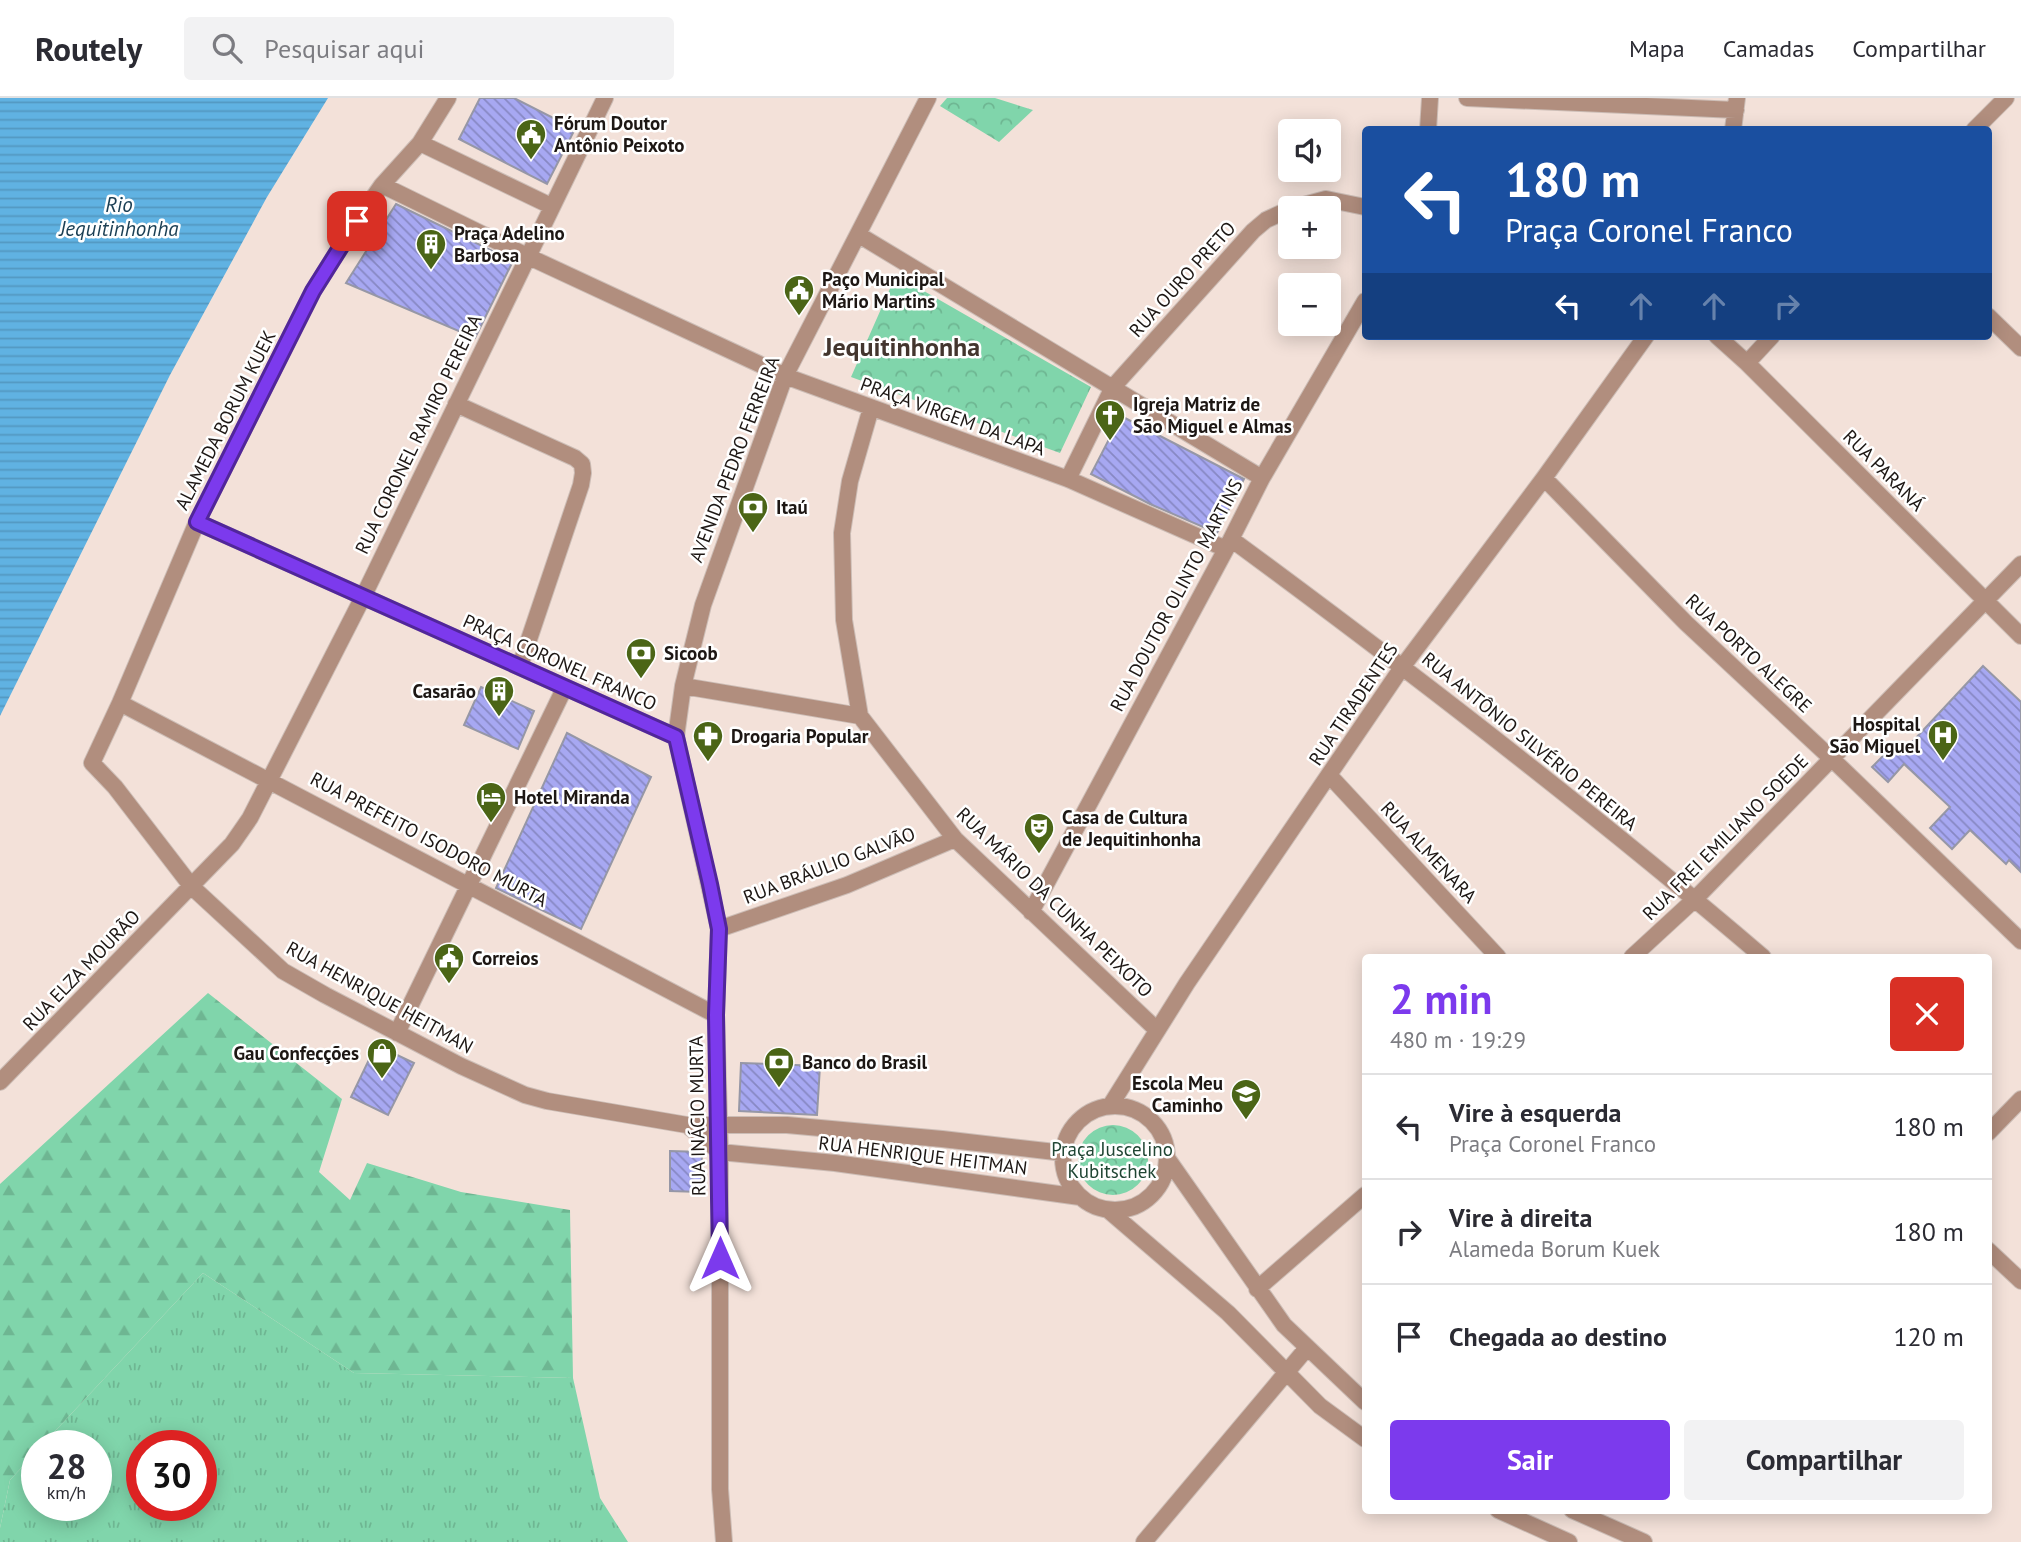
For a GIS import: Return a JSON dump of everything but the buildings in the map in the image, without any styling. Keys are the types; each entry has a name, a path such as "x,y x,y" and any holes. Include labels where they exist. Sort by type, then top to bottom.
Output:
{"street":[{"name":"ALAMEDA BORUM KUEK","path":"92,762 197,522 313,291 382,185 420,143 448,98"},
{"name":"RUA CORONEL RAMIRO PEREIRA","path":"192,887 232,844 271,780 363,597 605,98"},
{"name":"AVENIDA PEDRO FERREIRA","path":"676,737 682,686 703,605 785,376 929,98"},
{"path":"1428,126 1430,98"},
{"path":"1467,98 1736,104 1734,126"},
{"path":"1978,126 2006,98"},
{"path":"420,143 551,206"},
{"path":"382,185 527,257 785,376"},
{"name":"RUA OURO PRETO","path":"1341,202 1362,206"},
{"name":"RUA OURO PRETO","path":"1113,387 1253,231 1266,220 1278,215"},
{"path":"859,235 1262,478"},
{"name":"RUA DOUTOR OLINTO MARTINS","path":"1031,912 1262,478 1362,306"},
{"path":"1992,320 2021,348"},
{"name":"RUA TIRADENTES","path":"1110,1106 1187,983 1403,666 1643,340"},
{"name":"RUA PARANÁ","path":"1721,340 2021,636"},
{"path":"1746,363 1768,340"},
{"name":"PRAÇA VIRGEM DA LAPA","path":"785,376 1068,480 1229,544"},
{"path":"1068,480 1113,387"},
{"path":"456,404 575,458 582,464 581,485 520,666"},
{"name":"RUA MÁRIO DA CUNHA PEIXOTO","path":"871,408 850,481 842,533 844,620 860,716 954,839 1157,1030"},
{"name":"RUA PORTO ALEGRE","path":"1544,478 1686,623 2021,941"},
{"name":"PRAÇA CORONEL FRANCO","path":"197,522 676,737"},
{"name":"RUA ANTÔNIO SILVÉRIO PEREIRA","path":"1229,544 1403,666 1695,899 1759,954"},
{"name":"RUA FREI EMILIANO SOEDE","path":"1635,954 1695,899 2021,564"},
{"path":"682,686 860,716"},
{"path":"397,1033 565,687"},
{"name":"RUA PREFEITO ISODORO MURTA","path":"120,703 716,1015"},
{"name":"RUA INÁCIO MURTA","path":"676,737 719,929 716,1015 720,1152 720,1489 724,1542"},
{"name":"RUA HENRIQUE HEITMAN","path":"92,762 115,787 192,887 267,958 284,971 397,1033 525,1095 687,1125 787,1125 1064,1153"},
{"name":"RUA ALMENARA","path":"1329,775 1495,954"},
{"name":"RUA BRÁULIO GALVÃO","path":"719,929 847,885 954,839"},
{"name":"RUA ELZA MOURÃO","path":"0,1082 192,887"},
{"path":"1992,1129 2021,1098"},
{"path":"1110,1106 1127,1107 1143,1114 1156,1126 1165,1141 1167,1158 1164,1176 1156,1191 1142,1203 1126,1209 1108,1210 1080,1197 1070,1185 1065,1169 1064,1153 1069,1136 1079,1122 1093,1111 1110,1106"},
{"name":"RUA HENRIQUE HEITMAN","path":"687,1125 720,1152 835,1163 1080,1197"},
{"path":"1167,1158 1284,1325 1362,1399"},
{"path":"1257,1289 1362,1198"},
{"path":"1108,1210 1208,1295 1320,1406 1362,1437"},
{"path":"1992,1254 2021,1281"},
{"path":"1144,1542 1307,1348"},
{"path":"1508,1514 1569,1542"},
{"path":"1581,1514 1644,1542"}],"green space":[{"path":"947,98 995,98 1033,110 999,142 940,106"},
{"path":"896,275 1091,387 1060,453 851,377"},
{"path":"208,993 342,1099 319,1172 350,1200 367,1163 461,1192 570,1210 573,1378 354,1373 203,1273 56,1430 21,1430 21,1468 10,1480 0,1528 0,1184"},
{"name":"Praça Juscelino Kubitschek","path":"1113,1125 1132,1131 1142,1141 1148,1160 1142,1179 1132,1189 1113,1195 1094,1189 1084,1179 1078,1160 1084,1141 1094,1131"},
{"path":"203,1273 354,1373 573,1378 600,1498 628,1542 0,1542 0,1528 10,1480 21,1468 21,1521 112,1521 112,1430 56,1430"}],"water":[{"name":"Rio Jequitinhonha","path":"0,98 328,98 267,197 170,375 0,716"}],"place":[{"name":"Fórum Doutor Antônio Peixoto","path":"531,161"},
{"name":"Praça Adelino Barbosa","path":"431,271"},
{"name":"Paço Municipal Mário Martins","path":"799,317"},
{"name":"Igreja Matriz de São Miguel e Almas","path":"1110,442"},
{"name":"Itaú","path":"753,534"},
{"name":"Sicoob","path":"641,680"},
{"name":"Casarão","path":"499,718"},
{"name":"Hospital São Miguel","path":"1943,762"},
{"name":"Drogaria Popular","path":"708,763"},
{"name":"Hotel Miranda","path":"491,824"},
{"name":"Casa de Cultura de Jequitinhonha","path":"1039,855"},
{"name":"Correios","path":"449,985"},
{"name":"Gau Confecções","path":"382,1080"},
{"name":"Banco do Brasil","path":"779,1089"},
{"name":"Escola Meu Caminho","path":"1246,1121"}],"district":[{"name":"Jequitinhonha","path":"902,347"}],"route":[{"path":"357,221 313,291 197,522 676,737 719,929 716,1015 720,1258"}]}
